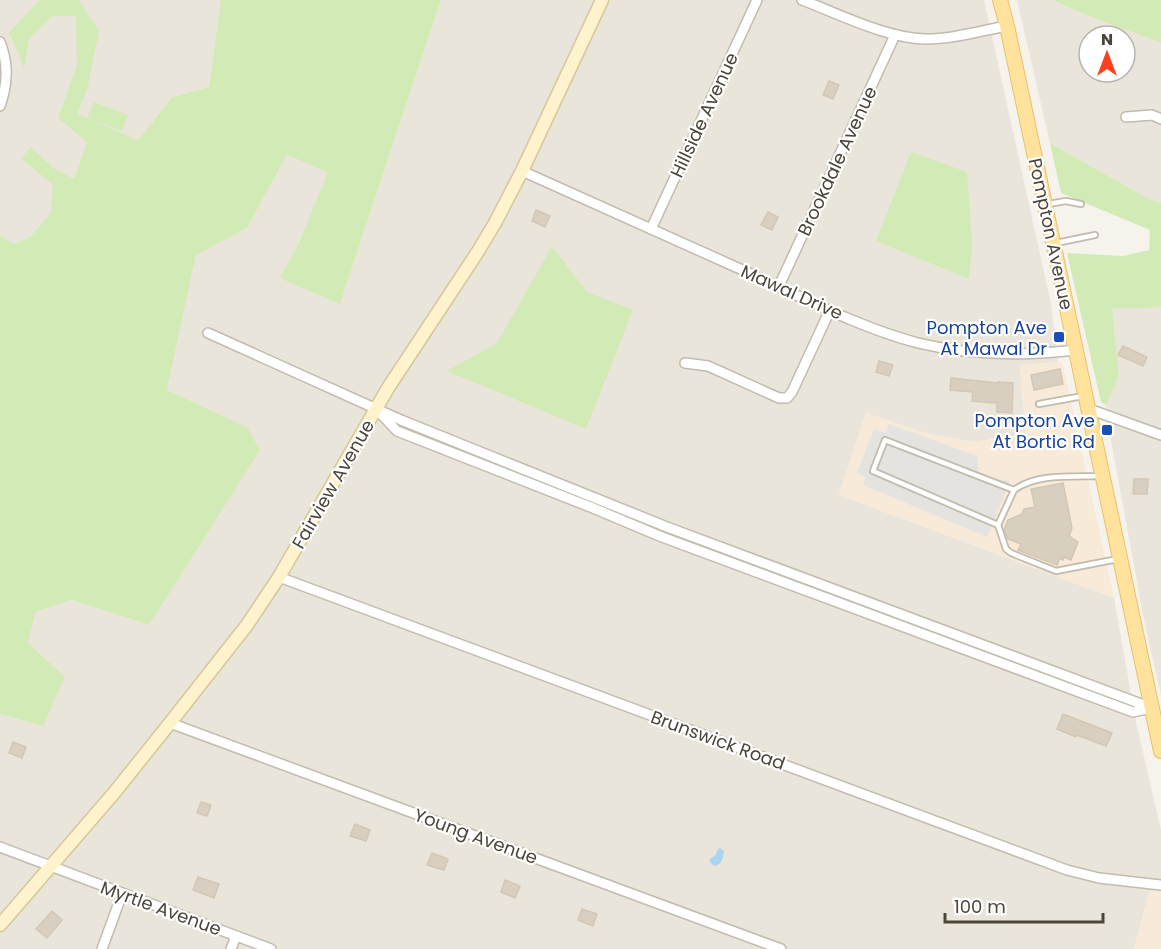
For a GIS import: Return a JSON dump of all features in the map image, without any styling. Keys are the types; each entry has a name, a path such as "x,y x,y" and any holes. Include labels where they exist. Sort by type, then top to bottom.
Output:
{"main road":[{"name":"Fairview Avenue","path":"0,925 171,723 247,625 279,577 388,388 495,223 522,171 602,0"},
{"name":"Pompton Avenue","path":"1000,0 1161,751"}],"street":[{"name":"Hillside Avenue","path":"651,230 757,0"},
{"path":"802,0 880,30 909,38 937,39 1007,26"},
{"name":"Brookdale Avenue","path":"778,286 896,35"},
{"path":"0,42 7,72 0,106"},
{"path":"1126,117 1152,115 1161,119"},
{"name":"Mawal Drive","path":"522,171 830,309 901,338 980,353 1025,355 1076,350"},
{"path":"685,363 708,366 779,398 787,398 792,392 830,309"},
{"path":"208,333 510,469 635,520 889,615 1021,659 1152,708"},
{"path":"1088,403 1161,435"},
{"name":"Brunswick Road","path":"279,577 1067,870 1108,880 1161,885"},
{"path":"889,615 1018,669 1133,712 1152,708"},
{"path":"1018,669 1021,659"},
{"name":"Young Avenue","path":"171,723 781,949"},
{"name":"Myrtle Avenue","path":"0,847 271,949"},
{"path":"102,949 122,894"},
{"path":"231,949 236,936"}],"lane":[{"path":"1045,204 1066,201 1081,204"},
{"path":"1053,244 1095,235"},
{"path":"1039,404 1088,403"},
{"path":"998,525 873,471 885,440 1014,490"},
{"path":"1103,476 1035,480 1023,484 1014,490 998,525 1006,549 1056,572 1120,558"}],"shaded area":[{"path":"0,0 221,0 209,87 172,97 133,146 0,266"},
{"path":"441,0 984,0 1051,304 1058,362 1020,365 1025,434 973,442 925,433 866,413 839,495 1114,598 1136,722 1161,830 1161,882 1149,893 1134,949 0,949 0,714 43,726 28,643 36,612 72,600 149,625 247,427 167,390 196,254 247,228 287,155 329,172 298,245 279,278 340,303"},
{"path":"1017,0 1052,0 1110,24 1077,24 1077,84 1137,84 1137,34 1161,43 1161,203 1147,198 1050,143"},
{"path":"1161,306 1161,696 1143,615 1106,405 1119,376 1112,308"},
{"path":"1062,362 1114,598 839,495 866,413 925,433 973,442 1025,435 1020,365"},
{"path":"889,424 977,456 979,475 1010,481 987,537 863,485 866,477 857,473 874,429 886,433"},
{"path":"1161,882 1161,949 1134,949 1149,893"}],"green space":[{"path":"40,0 79,0 99,31 87,90 77,114 138,140 172,97 209,87 221,0 441,0 340,304 279,278 298,245 328,172 287,155 247,228 196,255 167,390 247,427 260,450 149,625 72,600 36,612 28,643 65,677 43,726 0,714 0,236 14,244 30,237 51,213 53,185 21,158 31,147 53,168 74,179 87,142 58,118 77,65 76,16 52,16 29,39 24,68 9,32"},
{"path":"1052,0 1161,0 1161,43 1137,34 1137,24 1110,24"},
{"path":"94,102 128,115 122,131 87,118"},
{"path":"1050,143 1147,198 1161,203 1161,306 1112,308 1119,376 1106,405 1101,402 1067,253 1123,256 1149,250 1150,230 1061,193"},
{"path":"911,152 967,172 972,247 969,279 876,241"},
{"path":"552,246 587,292 633,310 586,429 447,371 497,343"}],"water":[{"path":"720,848 724,851 723,859 714,866 710,859"}],"building":[{"path":"829,81 839,85 833,99 823,95"},
{"path":"536,210 550,216 545,227 532,221"},
{"path":"768,212 778,217 772,230 761,225"},
{"path":"1123,346 1147,357 1143,366 1118,355"},
{"path":"879,361 893,365 889,376 876,372"},
{"path":"1060,369 1063,384 1034,390 1031,375"},
{"path":"951,378 1013,383 1012,413 997,412 997,403 972,401 973,392 950,390"},
{"path":"1134,479 1148,479 1147,494 1133,494"},
{"path":"1063,483 1072,528 1069,536 1078,542 1071,560 1060,558 1057,565 1018,550 1021,544 1008,539 1004,530 1008,520 1022,514 1024,509 1035,507 1031,489"},
{"path":"1063,714 1112,733 1106,746 1057,729"},
{"path":"13,742 26,747 22,758 9,753"},
{"path":"201,802 211,805 207,816 197,813"},
{"path":"355,824 370,830 366,841 350,836"},
{"path":"432,853 448,859 444,870 427,865"},
{"path":"198,877 219,884 214,898 193,890"},
{"path":"505,880 520,886 515,898 501,892"},
{"path":"582,909 597,914 593,926 578,920"},
{"path":"52,911 62,920 47,938 36,929"}],"place":[{"name":"Pompton Ave At Mawal Dr","path":"1059,337"},
{"name":"Pompton Ave At Bortic Rd","path":"1107,430"}]}
